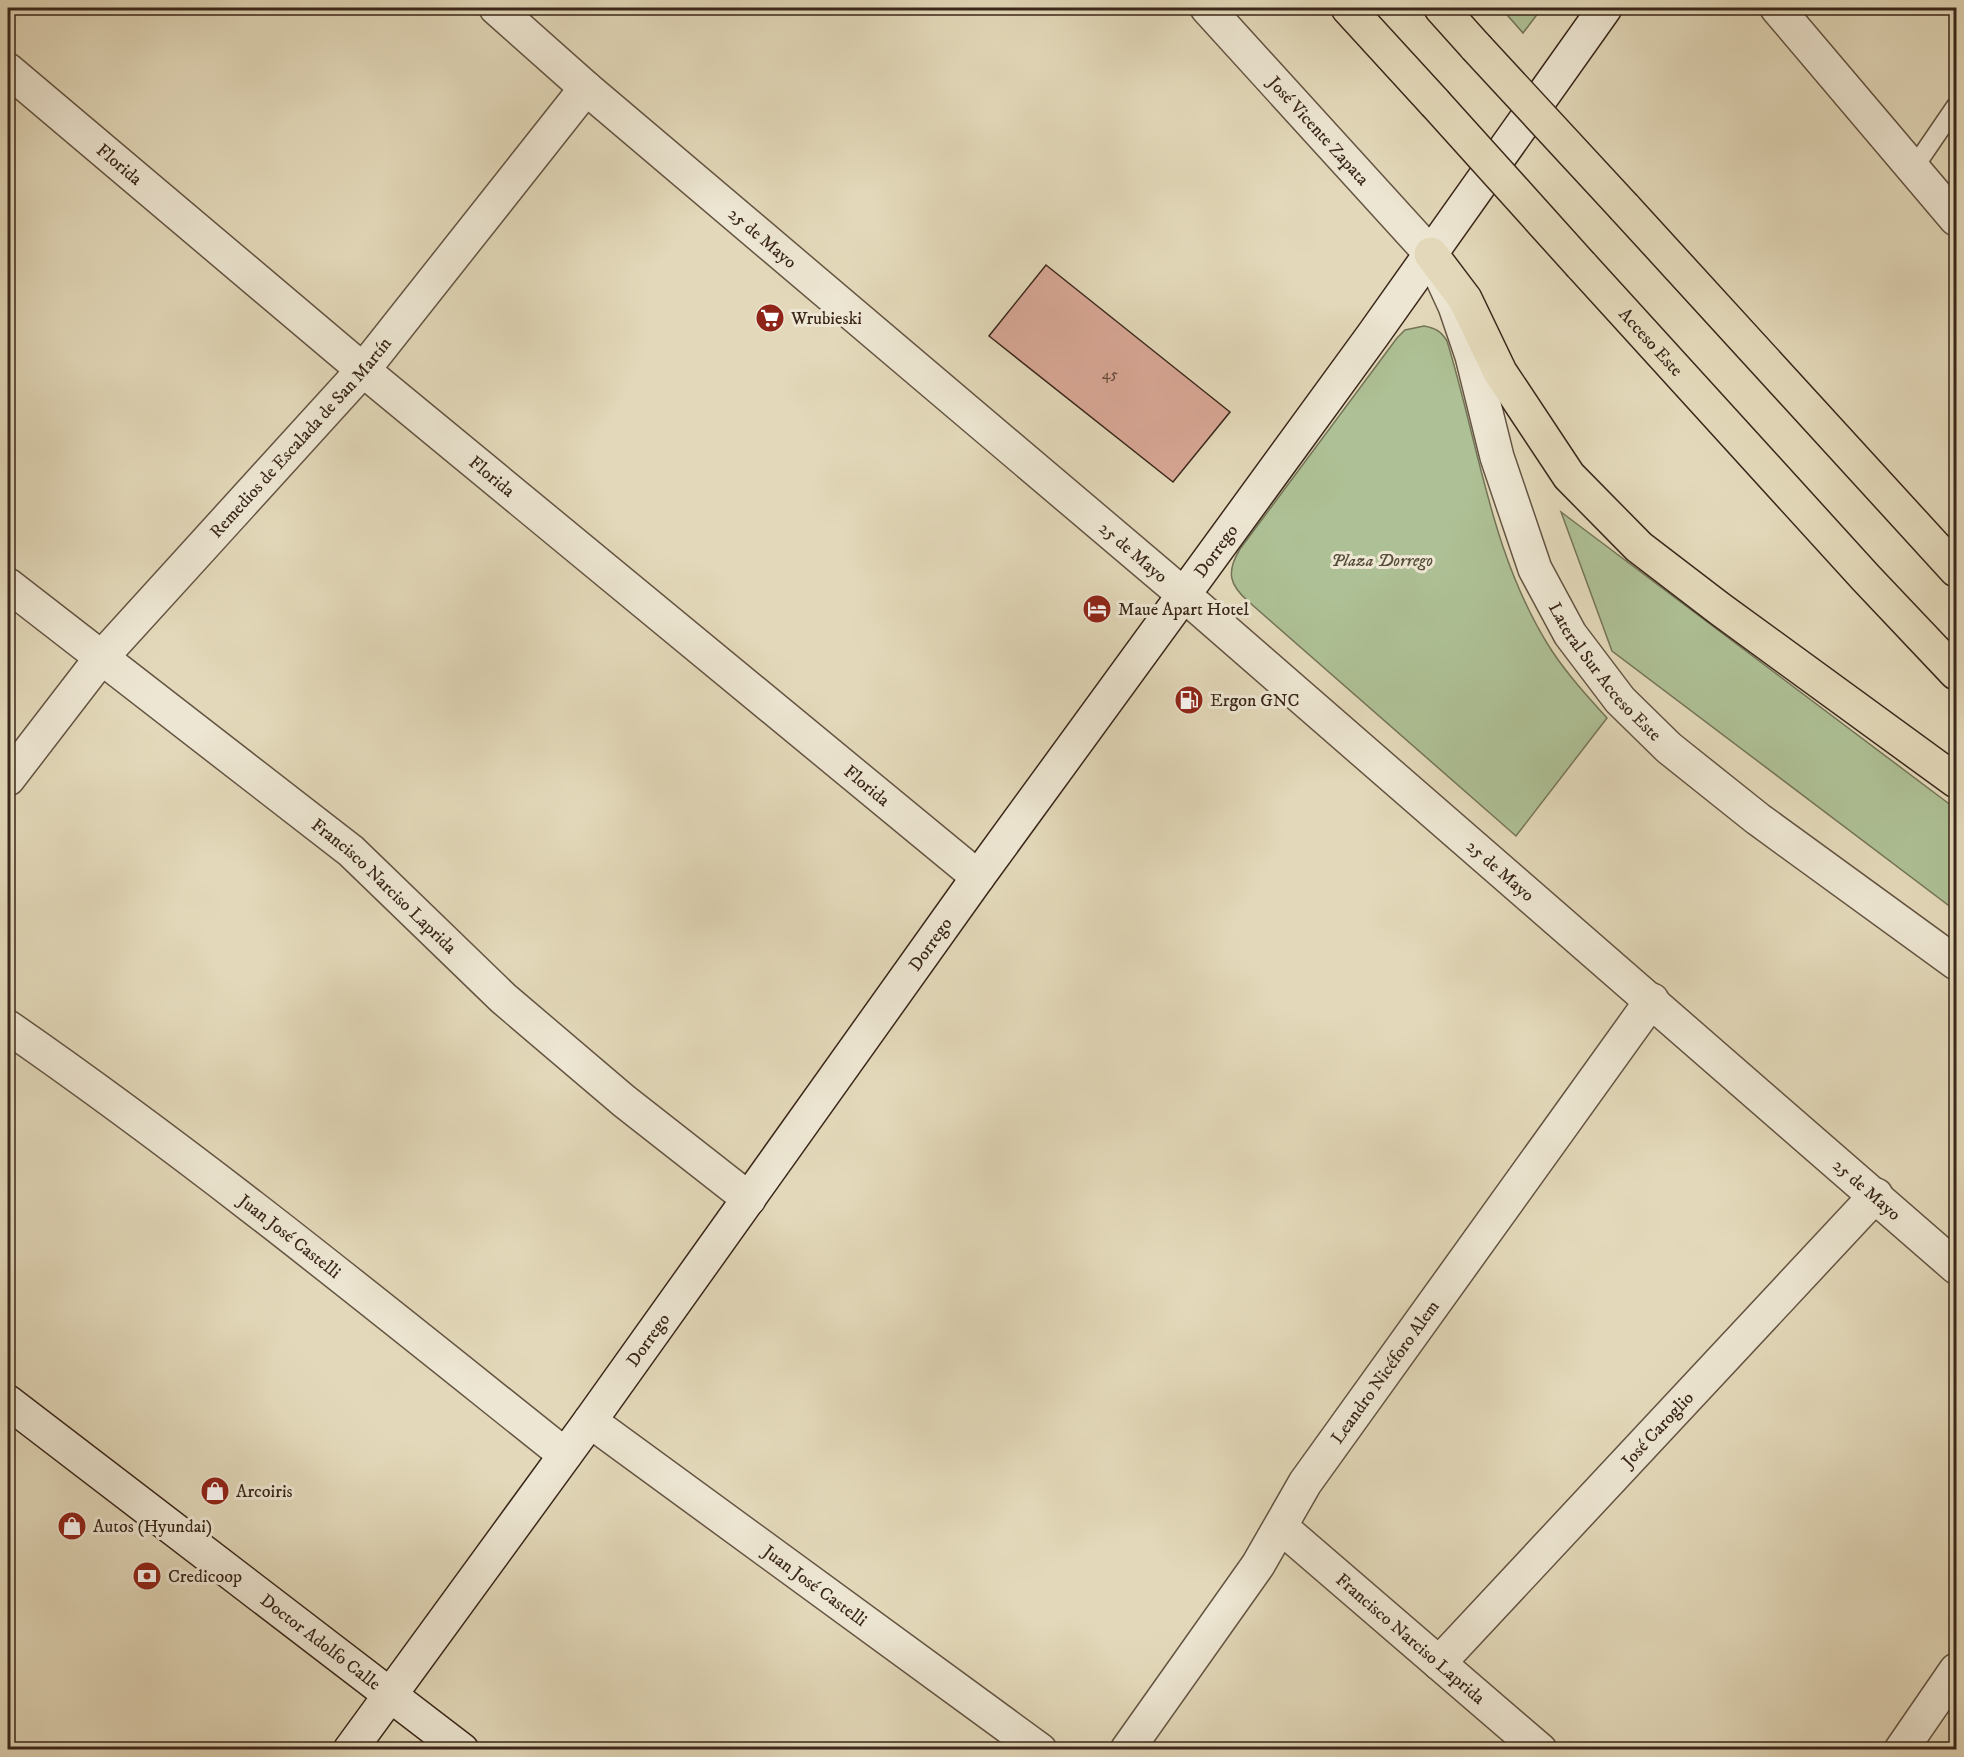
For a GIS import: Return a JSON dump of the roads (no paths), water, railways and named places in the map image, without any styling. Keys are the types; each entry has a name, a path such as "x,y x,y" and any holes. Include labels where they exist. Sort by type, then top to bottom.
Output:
{"highway":[{"name":"Acceso Este","path":"1348,8 1866,578 1956,673"},
{"path":"1441,8 1956,570"},
{"path":"1431,254 1465,299 1500,372 1531,422 1569,476 1639,547 1956,781"}],"street":[{"name":"25 de Mayo","path":"496,8 586,88 1184,595 1956,1267"},
{"name":"José Vicente Zapata","path":"1207,8 1431,254"},
{"name":"Dorrego","path":"350,1749 590,1421 978,877 1431,254 1605,8"},
{"path":"1777,8 1956,219"},
{"name":"Florida","path":"8,70 363,370 978,877"},
{"name":"Remedios de Escalada de San Martín","path":"8,779 101,658 363,370 586,88"},
{"name":"Lateral Sur Acceso Este","path":"1431,254 1455,306 1472,356 1497,457 1535,569 1570,634 1620,700 1669,748 1758,819 1956,963"},
{"name":"Francisco Narciso Laprida","path":"8,585 351,852 503,998 624,1101 748,1199"},
{"name":"Leandro Nicéforo Alem","path":"1127,1749 1258,1565 1305,1483 1652,1000"},
{"name":"Juan José Castelli","path":"8,1027 143,1124 321,1261 565,1455"},
{"name":"José Caroglio","path":"1439,1663 1876,1195"},
{"name":"Doctor Adolfo Calle","path":"8,1402 462,1749"},
{"name":"Juan José Castelli","path":"590,1421 1040,1749"},
{"name":"Francisco Narciso Laprida","path":"1281,1527 1540,1749"},
{"path":"1901,1749 1956,1670"}],"lane":[{"path":"1913,169 1956,106"}],"place":[{"name":"Wrubieski","path":"770,318"},
{"name":"Maue Apart Hotel","path":"1097,609"},
{"name":"Ergon GNC","path":"1189,700"},
{"name":"Arcoiris","path":"215,1491"},
{"name":"Autos (Hyundai)","path":"72,1526"},
{"name":"Credicoop","path":"147,1576"}],"park label":[{"name":"Plaza Dorrego","path":"1382,560"}]}
